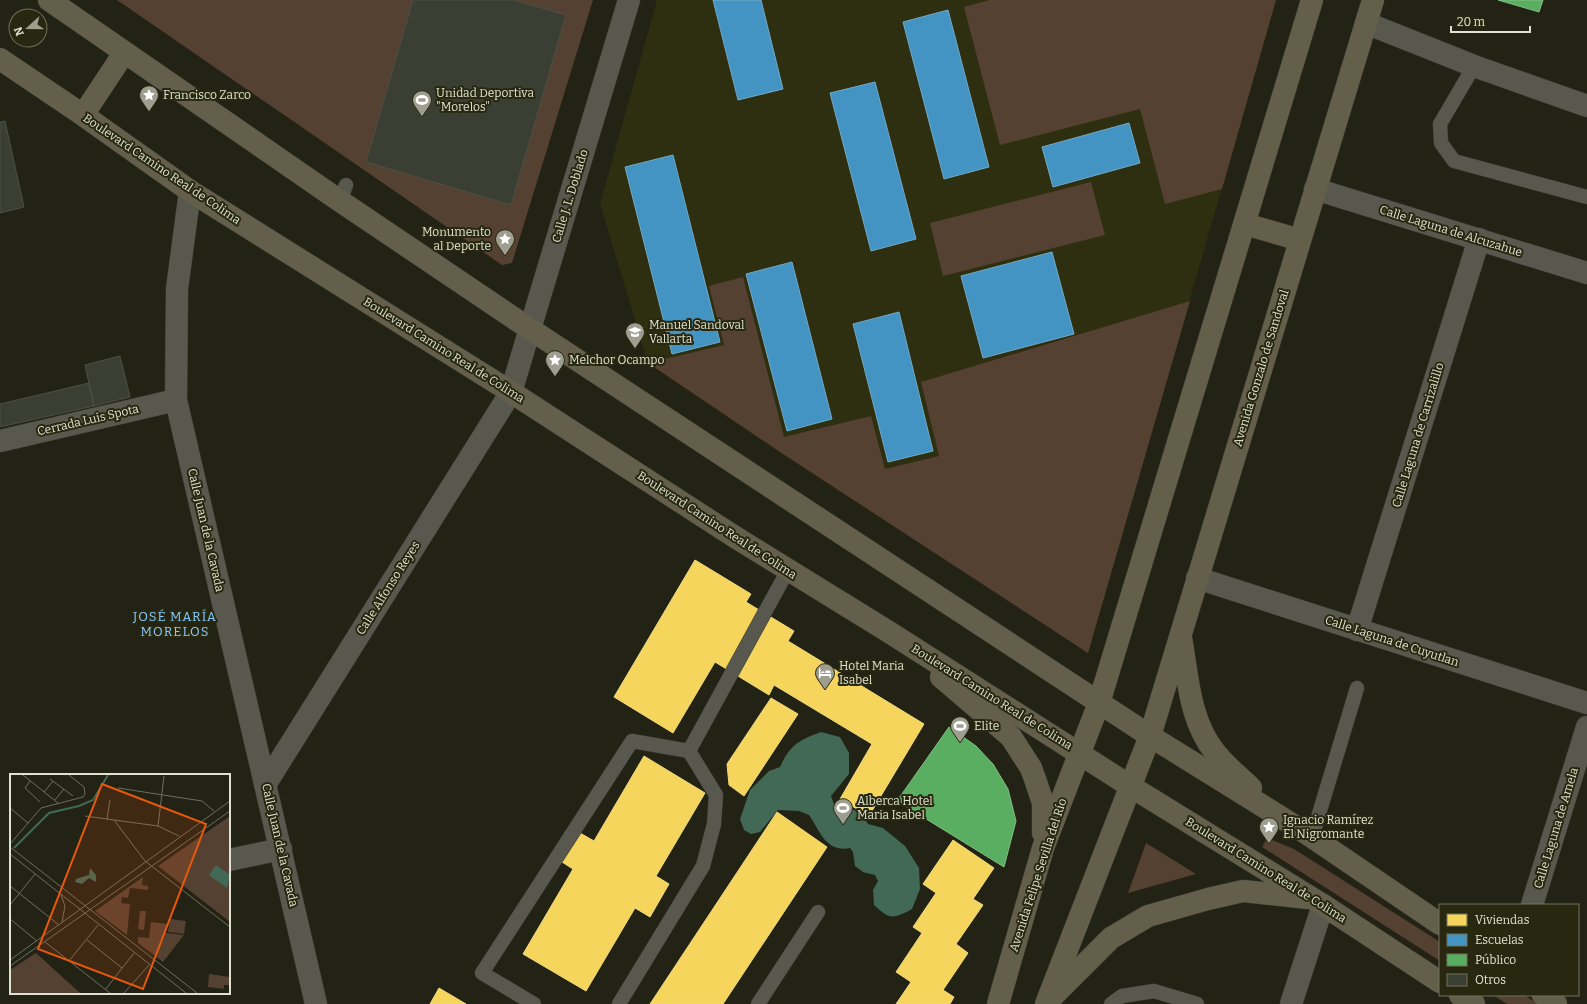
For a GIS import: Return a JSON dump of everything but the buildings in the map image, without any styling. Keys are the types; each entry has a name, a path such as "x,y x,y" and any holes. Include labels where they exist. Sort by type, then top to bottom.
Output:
{"main road":[{"path":"49,0 124,53 343,193 530,329 1150,736 1308,834 1439,923"},
{"path":"1099,702 1312,0"},
{"name":"Avenida Gonzalo de Sandoval","path":"1150,736 1373,0"},
{"path":"82,115 124,53"},
{"name":"Boulevard Camino Real de Colima","path":"0,59 190,191 511,392 788,570 889,632 1130,786 1318,902 1439,981"},
{"path":"1245,224 1300,240"},
{"path":"889,632 970,703 1011,736 1031,768 1043,803 1043,848"},
{"path":"1180,635 1193,710 1214,751 1252,788 1308,834"},
{"name":"Avenida Felipe Sevilla del Río","path":"998,1004 1043,848 1099,702"},
{"path":"1046,1004 1150,736"},
{"path":"1046,1004 1111,938 1148,916 1208,899 1243,892 1318,902"},
{"path":"1462,996 1474,1004"},
{"path":"1544,996 1556,1004"}],"street":[{"name":"Calle J. L. Doblado","path":"511,392 629,0"},
{"path":"1366,23 1474,66 1587,106"},
{"name":"Calle Laguna de Alcuzahue","path":"1316,189 1587,273"},
{"name":"Calle Juan de la Cavada","path":"190,191 177,289 176,400 316,1004"},
{"name":"Calle Laguna de Carrizalillo","path":"1357,630 1479,239"},
{"name":"Calle Alfonso Reyes","path":"266,785 511,392"},
{"name":"Cerrada Luis Spota","path":"0,441 176,400"},
{"name":"Calle Laguna de Cuyutlan","path":"1198,578 1587,703"},
{"name":"Calle Laguna de Amela","path":"1532,904 1587,727"},
{"path":"230,860 281,849"},
{"path":"1291,1004 1318,902"}],"lane":[{"path":"1474,66 1440,124 1441,143 1454,161 1587,197"},
{"path":"689,751 788,570"},
{"path":"1308,834 1357,688"},
{"path":"534,1004 482,973 632,741 689,751 716,795 714,824 703,866 619,1004"},
{"path":"758,1004 818,912"},
{"path":"1111,1004 1122,996 1154,991 1197,1004"}],"shaded area":[{"name":"Unidad Deportiva \"Morelos\"","path":"117,0 593,0 512,263 502,265"},
{"path":"657,0 1276,0 1088,653 780,452 648,363 600,204"},
{"path":"989,0 1276,0 1222,189 1165,204 1140,109 1000,145 964,7"},
{"path":"1091,182 1105,235 943,276 930,223"},
{"path":"743,277 784,437 871,416 885,469 939,456 921,382 1190,301 1088,653 780,452 648,363 724,345 709,286"},
{"name":"Alberca Hotel Maria Isabel","path":"821,732 840,737 849,753 849,774 831,796 834,804 845,806 861,813 868,824 883,828 905,846 919,868 920,889 912,909 900,915 888,915 874,905 873,890 878,881 875,875 863,872 855,866 853,852 850,848 842,849 829,844 820,834 809,815 799,811 778,810 760,832 751,834 744,830 740,819 750,790 769,771 780,767 788,753 796,744"},
{"path":"1267,838 1294,849 1439,941 1439,960 1262,847"},
{"path":"1146,843 1196,874 1128,893"},
{"path":"1495,996 1526,996 1538,1004 1507,1004"}],"place":[{"name":"Francisco Zarco","path":"149,112"},
{"name":"Unidad Deportiva \"Morelos\"","path":"422,117"},
{"name":"Monumento al Deporte","path":"505,256"},
{"name":"Manuel Sandoval Vallarta","path":"635,349"},
{"name":"Melchor Ocampo","path":"555,377"},
{"name":"Hotel Maria Isabel","path":"825,690"},
{"name":"Elite","path":"960,743"},
{"name":"Alberca Hotel Maria Isabel","path":"843,825"},
{"name":"Ignacio Ramírez El Nigromante","path":"1269,844"}],"district":[{"name":"JOSÉ MARÍA MORELOS","path":"175,624"}]}
